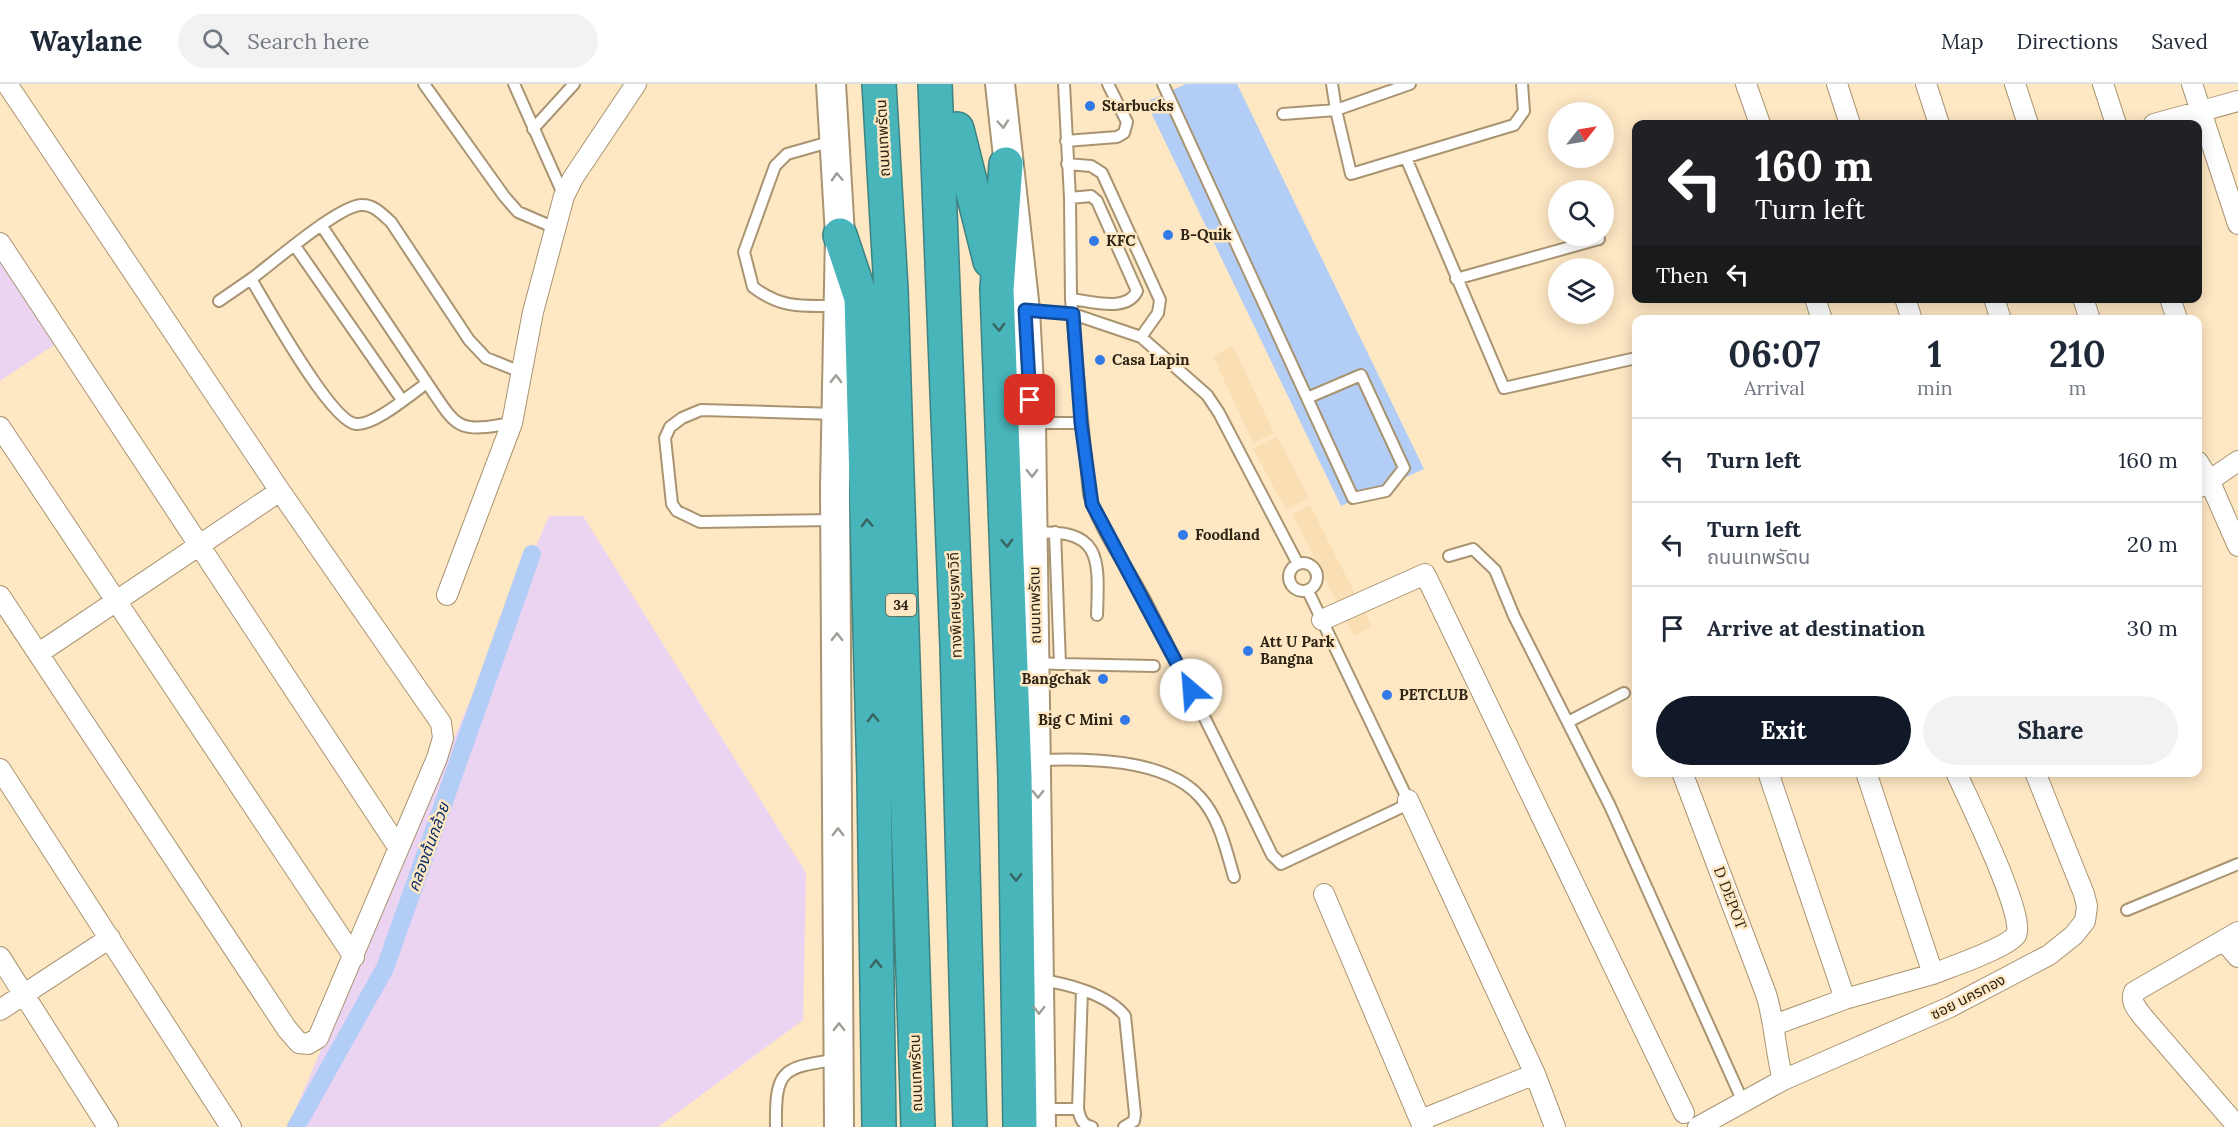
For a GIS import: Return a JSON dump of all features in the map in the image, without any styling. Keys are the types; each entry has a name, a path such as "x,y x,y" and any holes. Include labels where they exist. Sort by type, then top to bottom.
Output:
{"highway":[{"name":"ถนนเทพรัตน","path":"879,84 863,298 918,1127"},
{"path":"900,84 935,1127"},
{"name":"ทางพิเศษบูรพาวิถี","path":"935,84 957,646 970,1127"},
{"path":"956,84 982,1127"},
{"path":"957,129 997,289"},
{"path":"1006,164 997,289 1026,768 1034,1121"},
{"path":"840,235 863,298 879,1127"}],"main road":[{"path":"831,84 840,235"},
{"name":"ถนนเทพรัตน","path":"1000,84 1006,164 1025,310 1032,423 1044,532 1048,663 1026,768 1039,980 1034,1121"},
{"name":"ถนนเทพรัตน","path":"839,1127 836,414 863,298"}],"street":[{"path":"0,596 299,1043 308,1044 318,1038 437,758 443,738 441,723 280,491 7,84"},
{"path":"447,595 512,423 553,227 564,196 636,84"},
{"path":"1746,84 1759,120"},
{"path":"1837,84 1849,120"},
{"path":"1926,84 1938,120"},
{"path":"2015,84 2027,120"},
{"path":"2103,84 2115,120"},
{"path":"2192,84 2238,224"},
{"path":"2168,120 2238,101"},
{"path":"0,243 398,847"},
{"path":"0,427 354,957"},
{"path":"2238,461 2203,484 2238,546"},
{"path":"39,653 280,491"},
{"path":"1322,621 1425,574 1691,1120"},
{"path":"0,769 231,1127"},
{"name":"D DEPOT","path":"1684,777 1754,959 1774,1025 1774,1043 1783,1080"},
{"path":"1770,777 1845,999"},
{"path":"1868,777 1933,974"},
{"path":"1774,1025 1845,999 1933,974 1990,950 2016,936 2019,929 2013,900 1958,777"},
{"name":"ซอย นครทอง","path":"1691,1120 1743,1102 1783,1080 1950,1007 2049,955 2074,935 2085,921 2087,906 2037,777"},
{"path":"1407,800 1535,1074 1556,1127"},
{"path":"1324,894 1422,1124 1535,1074"},
{"path":"2238,957 2231,936 2134,992 2133,1003 2238,1127"},
{"path":"0,1010 110,938"},
{"path":"1990,950 2003,979"},
{"path":"0,957 108,1127"}],"lane":[{"path":"424,84 504,196 518,212 553,227"},
{"path":"513,84 564,196"},
{"path":"532,129 574,84"},
{"path":"1064,84 1067,164 1071,198 1071,298 1081,423 1092,504 1200,708 1276,861 1281,864 1400,808 1407,800 1308,591"},
{"path":"1066,141 1117,137 1124,133 1127,122 1108,84"},
{"path":"1163,84 1307,398 1353,498 1386,491 1404,468 1361,375 1307,398"},
{"path":"1332,84 1351,174 1514,125 1524,111 1522,84"},
{"path":"1283,114 1336,110 1410,84"},
{"path":"835,140 787,154 775,166 744,252 753,287 768,298 786,306 863,298"},
{"path":"1406,158 1504,388 1632,359"},
{"path":"1067,164 1091,166 1102,173 1160,300 1158,313 1141,337"},
{"path":"1071,198 1090,196 1097,201 1137,291 1134,298 1123,303 1071,298"},
{"path":"219,301 321,225 345,209 363,204 378,211 391,222 469,340 486,358 521,372"},
{"path":"321,225 457,424 474,430 512,423"},
{"path":"295,246 402,400"},
{"path":"1456,279 1574,246"},
{"path":"251,279 298,357 337,413 356,424 370,422 427,383"},
{"path":"1025,310 1073,314 1141,337 1213,402 1298,564"},
{"path":"836,414 701,410 670,427 665,438 672,504 686,517 700,522 836,520"},
{"path":"1032,423 1081,423"},
{"path":"1044,532 1073,534 1086,543 1094,555 1098,569 1097,615"},
{"path":"1449,556 1473,549 1495,570 1514,616 1610,806 1743,1102"},
{"path":"1308,563 1316,570 1316,584 1308,591 1295,589 1289,582 1289,573 1298,564 1308,563"},
{"path":"1048,663 1154,666"},
{"path":"1568,722 1624,693"},
{"path":"1026,768 1076,759 1135,765 1180,782 1200,797 1221,832 1234,877"},
{"path":"2127,910 2238,864"},
{"path":"1039,980 1067,984 1082,990 1112,1005 1125,1016 1136,1114 1134,1121 1126,1127"},
{"path":"1082,990 1078,1109 1081,1119 1087,1126 1092,1127"},
{"path":"776,1127 776,1104 781,1077 797,1066 839,1059"},
{"path":"1034,1121 1078,1109"}],"shaded area":[{"path":"0,257 57,343 0,381"},
{"path":"1233,346 1274,433 1253,443 1213,356"},
{"path":"1277,436 1309,498 1286,510 1253,449"},
{"path":"1310,505 1372,627 1354,636 1292,514"},
{"path":"549,516 583,516 806,873 803,1020 658,1127 288,1127"}],"water":[{"path":"1186,84 1237,84 1424,469 1341,506 1146,102"}],"waterway":[{"name":"คลองต้นกล้วย","path":"296,1127 385,968 532,554"}],"place":[{"name":"Starbucks","path":"1090,106"},
{"name":"B-Quik","path":"1168,235"},
{"name":"KFC","path":"1094,241"},
{"name":"Casa Lapin","path":"1100,360"},
{"name":"Foodland","path":"1183,535"},
{"name":"Att U Park Bangna","path":"1248,651"},
{"name":"Bangchak","path":"1103,679"},
{"name":"PETCLUB","path":"1387,695"},
{"name":"Big C Mini","path":"1125,720"}],"route":[{"path":"1030,400 1025,310 1073,314 1081,423 1092,504 1191,690"}]}
